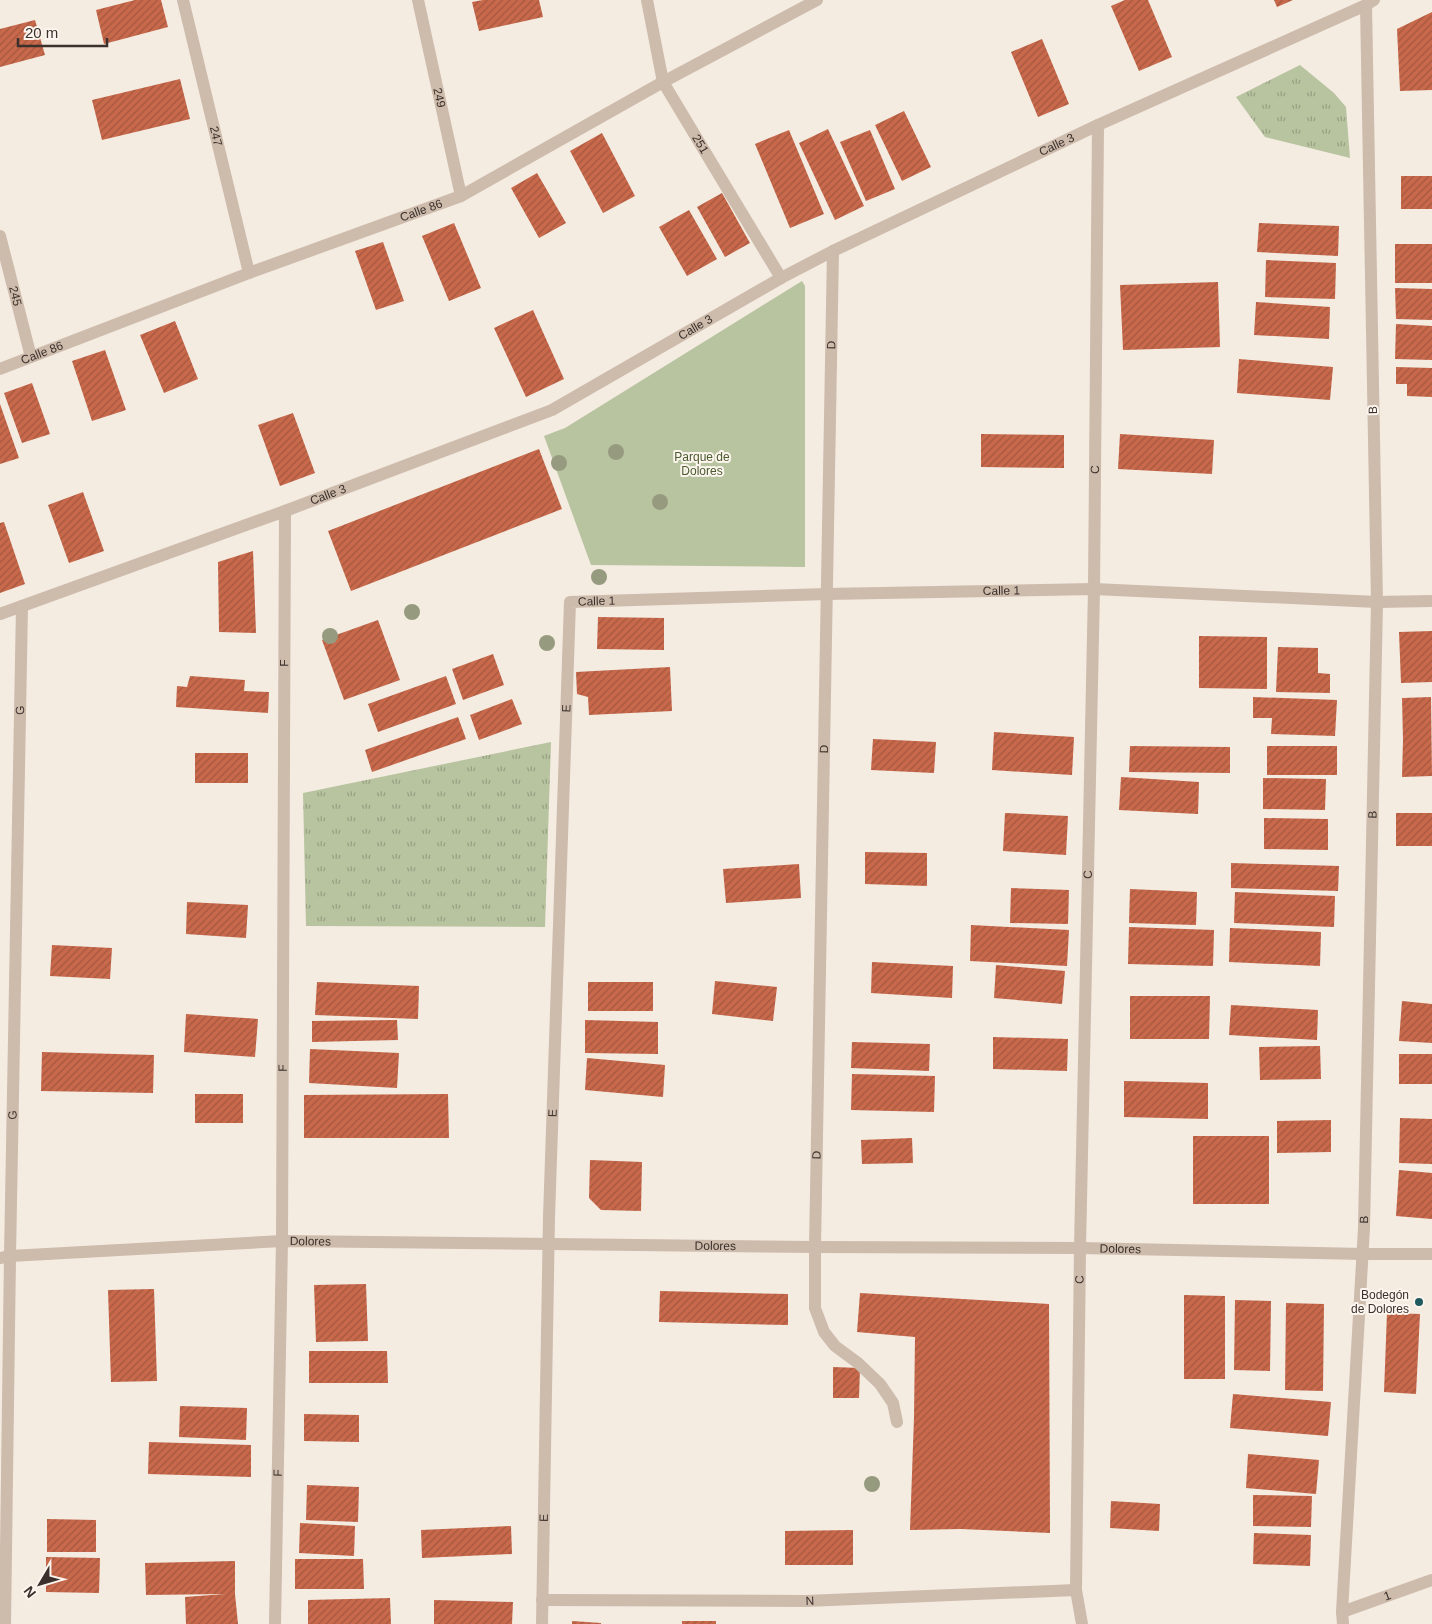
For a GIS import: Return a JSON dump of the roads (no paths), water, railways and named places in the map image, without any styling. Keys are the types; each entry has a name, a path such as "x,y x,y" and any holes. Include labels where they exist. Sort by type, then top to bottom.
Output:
{"street":[{"name":"247","path":"183,0 249,273"},
{"name":"249","path":"418,0 461,196"},
{"name":"251","path":"648,0 663,82 781,278"},
{"name":"Calle 86","path":"0,369 249,273 461,196 663,82 817,0"},
{"name":"Calle 3","path":"0,614 285,511 552,410 781,278 833,251 1098,125 1370,3"},
{"name":"B","path":"1342,1618 1363,1254 1377,602 1370,3"},
{"name":"C","path":"1082,1624 1076,1590 1080,1248 1094,589 1098,125"},
{"name":"245","path":"0,236 31,357"},
{"name":"D","path":"833,251 815,1308 824,1332 835,1346 858,1363 880,1384 893,1403 897,1422"},
{"name":"F","path":"275,1624 282,1241 285,511"},
{"name":"Calle 1","path":"570,602 827,594 1094,589 1377,602 1432,602"},
{"name":"E","path":"542,1624 548,1244 570,602"},
{"name":"G","path":"5,1624 5,1257 22,606"},
{"name":"Dolores","path":"5,1257 282,1241 815,1248 1080,1248 1432,1254"},
{"name":"1","path":"1342,1618 1432,1580"},
{"name":"N","path":"542,1600 806,1601 1076,1590"}],"place":[{"name":"Bodegón de Dolores","path":"1419,1302"}],"park label":[{"name":"Parque de Dolores","path":"702,464"}]}
